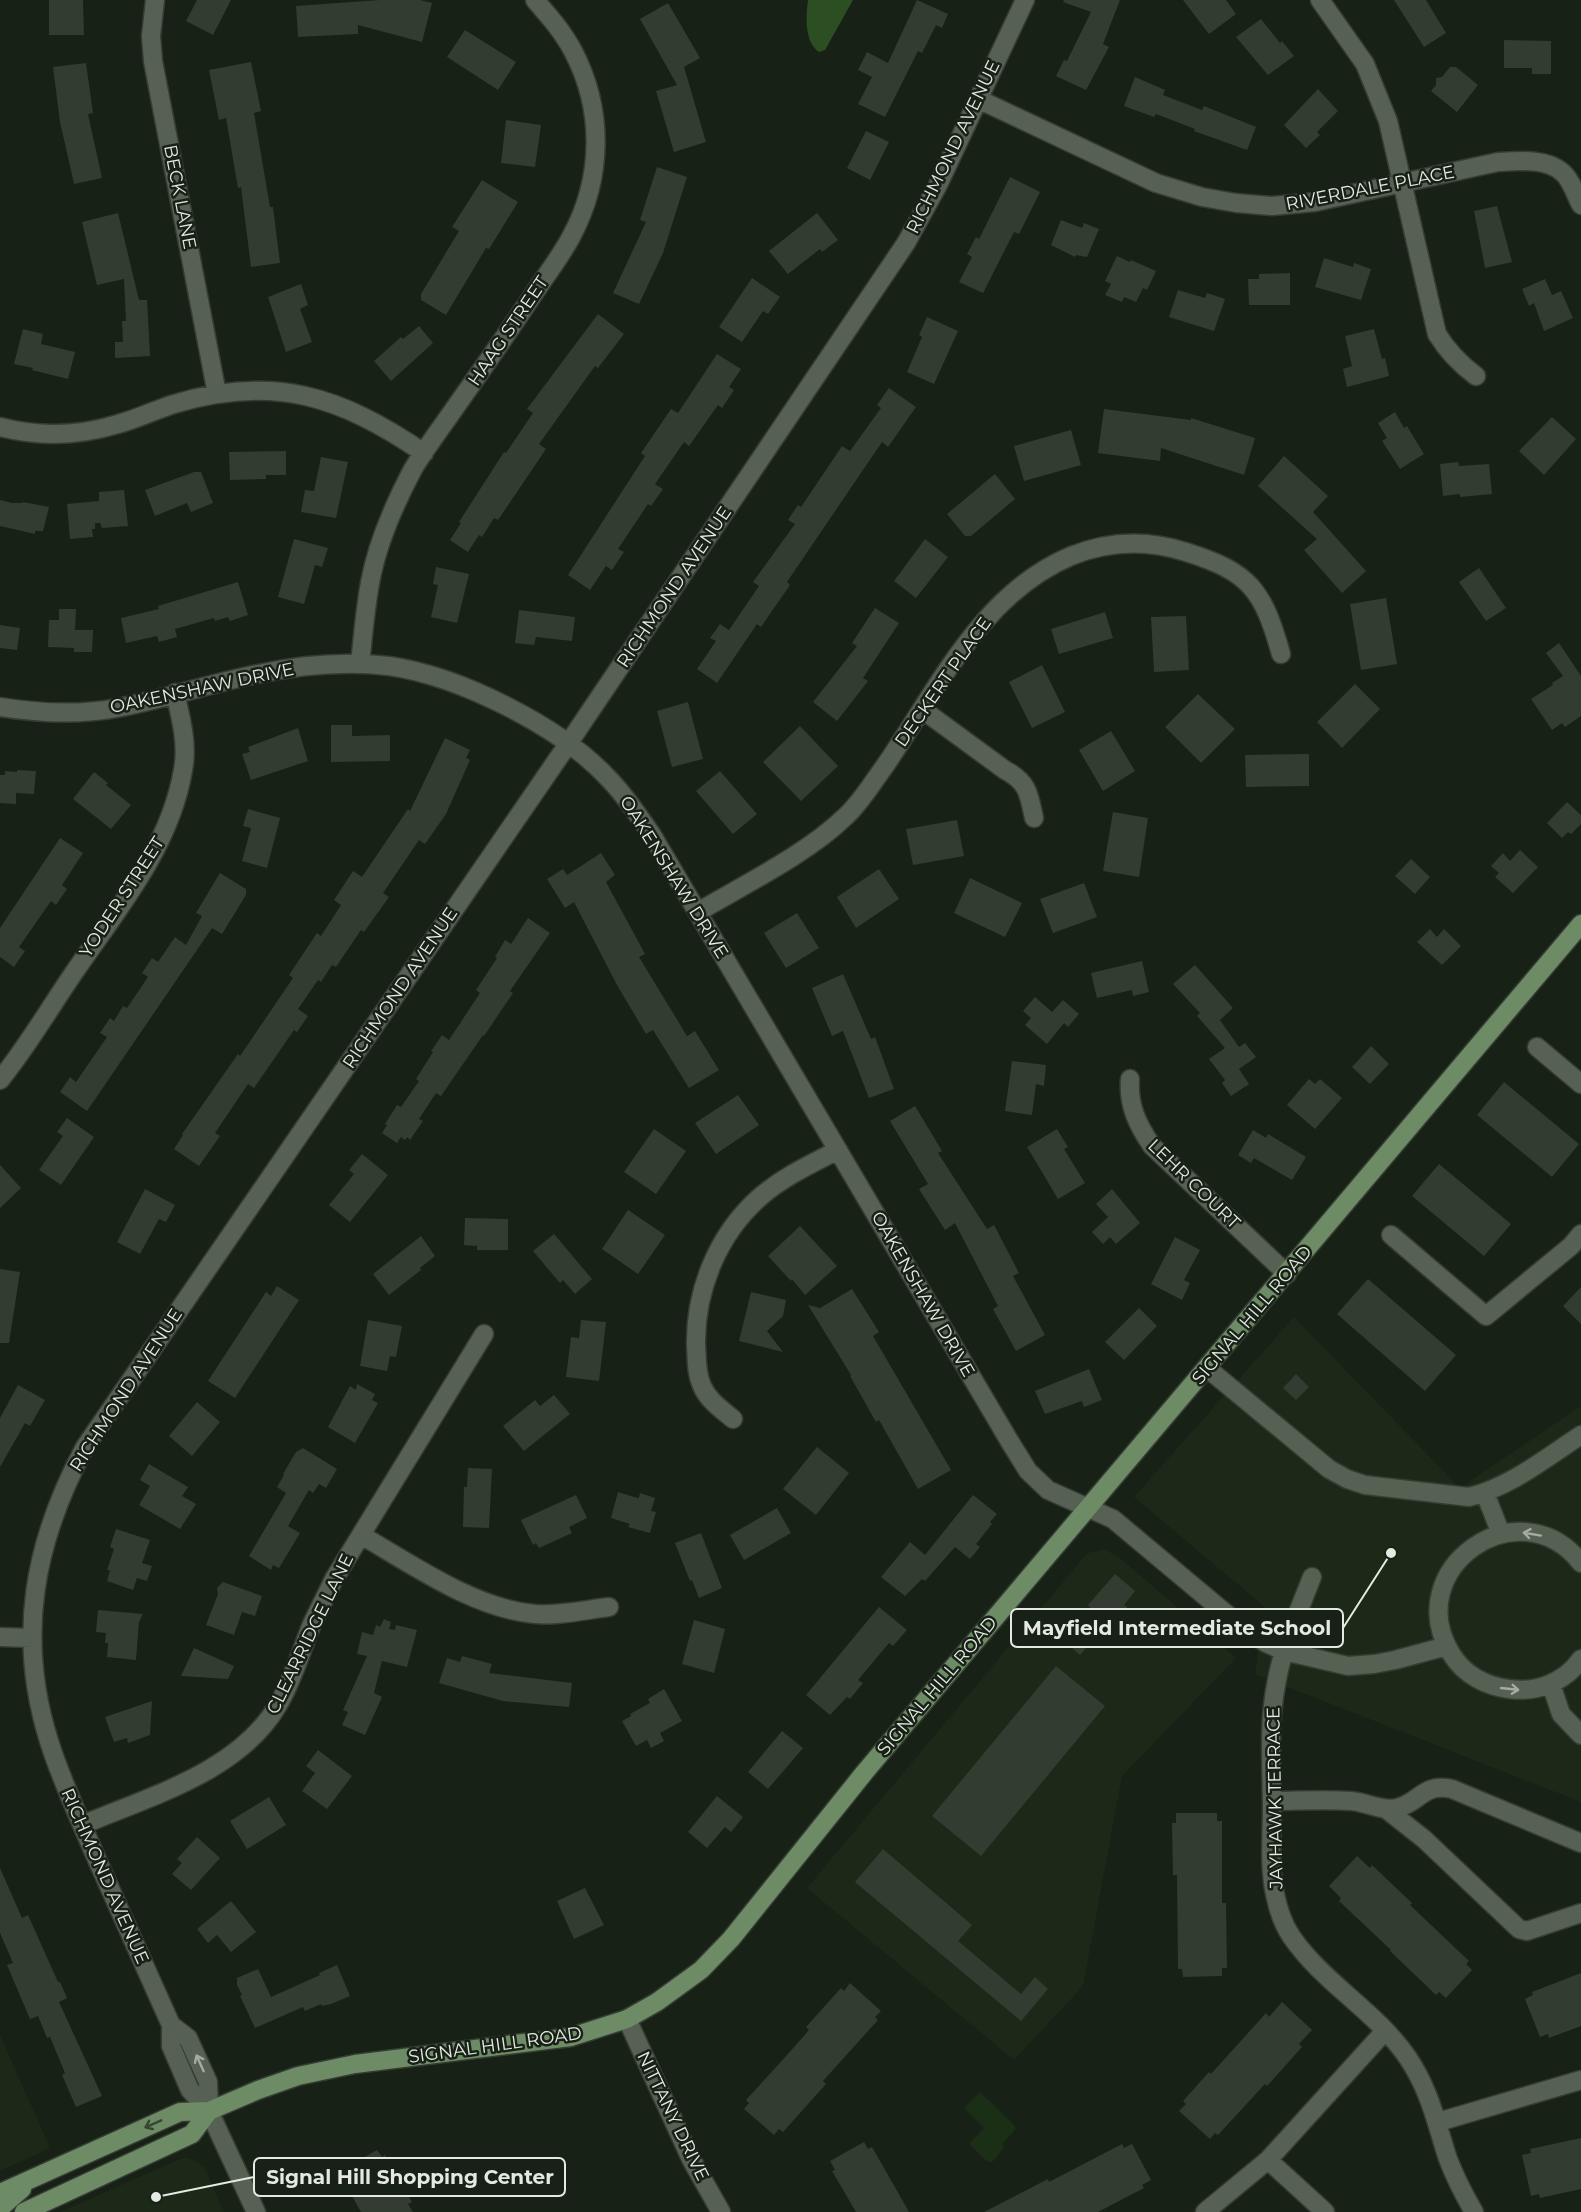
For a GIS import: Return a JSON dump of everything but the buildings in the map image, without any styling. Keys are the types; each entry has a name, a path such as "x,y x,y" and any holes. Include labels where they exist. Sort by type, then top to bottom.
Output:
{"main road":[{"name":"SIGNAL HILL ROAD","path":"0,2193 180,2112 209,2111 268,2086 332,2068 571,2037 627,2019 657,2002 694,1975 731,1939 864,1773 1581,924"},
{"name":"SIGNAL HILL ROAD","path":"24,2212 192,2134 209,2111"},
{"path":"0,2208 34,2178"}],"street":[{"name":"BECK LANE","path":"155,0 152,36 153,61 217,394"},
{"name":"HAAG STREET","path":"360,664 370,583 380,543 395,505 424,453 571,238 592,184 596,159 596,130 592,101 583,72 572,49 555,23 535,0"},
{"name":"RICHMOND AVENUE","path":"256,2212 209,2111 208,2082 188,2038 171,2025 82,1825 56,1761 43,1721 35,1680 32,1638 33,1604 39,1563 50,1523 65,1484 85,1447 568,744 906,243 938,185 1025,0"},
{"path":"1320,0 1365,64 1378,92 1388,121 1437,334 1447,351 1476,376"},
{"name":"RIVERDALE PLACE","path":"978,99 1129,172 1183,192 1219,200 1272,206 1289,205 1336,198 1498,162 1518,161 1542,163 1564,173 1581,205"},
{"path":"0,427 46,434 78,433 119,424 174,404 217,394 275,390 313,397 374,422 424,453"},
{"name":"DECKERT PLACE","path":"698,912 825,835 847,815 862,798 954,662 989,615 1032,577 1060,561 1084,551 1108,545 1137,543 1171,547 1224,566 1242,578 1257,593 1268,611 1281,654"},
{"name":"OAKENSHAW DRIVE","path":"0,707 33,711 116,708 262,673 308,666 360,664 390,666 422,673 476,691 568,744 597,766 629,802 698,912 1028,1470 1048,1491 1089,1506 1121,1525 1242,1627 1266,1643 1284,1651 1348,1666 1395,1660 1447,1646"},
{"name":"YODER STREET","path":"0,1080 143,870 168,824 179,790 185,758 182,726 175,693"},
{"path":"923,710 1017,776 1025,786 1034,818"},
{"path":"1538,1047 1581,1084"},
{"name":"LEHR COURT","path":"1130,1079 1129,1093 1133,1113 1140,1129 1152,1146 1287,1274"},
{"path":"733,1419 711,1401 702,1387 697,1371 696,1328 705,1281 716,1254 729,1233 760,1197 788,1176 838,1150"},
{"path":"1391,1235 1486,1316 1571,1246 1581,1234"},
{"name":"CLEARRIDGE LANE","path":"82,1825 207,1771 224,1761 256,1734 268,1720 285,1694 320,1606 484,1334"},
{"path":"1207,1368 1329,1469 1347,1479 1365,1485 1469,1497 1485,1493 1521,1474 1581,1435"},
{"path":"1485,1493 1501,1534"},
{"path":"1581,1563 1575,1555 1558,1542 1542,1535 1522,1532 1501,1534 1487,1538 1468,1550 1455,1563 1444,1582 1439,1602 1440,1625 1447,1646 1458,1664 1477,1679 1496,1688 1519,1690 1551,1684 1567,1674 1581,1659"},
{"path":"361,1535 469,1596 497,1607 537,1614 609,1607"},
{"name":"JAYHAWK TERRACE","path":"1311,1577 1284,1651 1276,1683 1272,1715 1274,1892 1279,1912 1302,1951 1385,2031 1406,2056 1423,2082 1438,2122 1448,2159 1474,2212"},
{"path":"0,1637 32,1638"},
{"path":"1551,1684 1562,1714 1581,1735"},
{"path":"1272,1801 1353,1801 1386,1809 1396,1808 1428,1790 1441,1787 1452,1789 1581,1843"},
{"path":"1386,1809 1424,1839 1519,1929 1527,1931 1581,1913"},
{"name":"NITTANY DRIVE","path":"627,2019 691,2159 721,2212"},
{"path":"1205,2212 1268,2160 1385,2031"},
{"path":"1438,2122 1581,2080"},
{"path":"1268,2160 1325,2212"}],"shaded area":[{"path":"808,0 853,0 825,50 819,52 814,48 808,35"},
{"path":"1294,1317 1460,1488 1581,1406 1581,1802 1255,1674 1266,1608 1134,1497"},
{"path":"1103,1549 1119,1557 1236,1658 1122,1776 1083,1986 1014,2060 807,1888 1084,1557"},
{"path":"0,2035 50,2148 0,2171"},
{"path":"980,2092 1015,2126 1015,2130 1003,2143 1003,2149 992,2162 988,2162 969,2144 984,2128 964,2108"},
{"path":"185,2157 195,2160 204,2167 224,2212 60,2212"}],"place":[{"name":"Mayfield Intermediate School","path":"1391,1553"},
{"name":"Signal Hill Shopping Center","path":"156,2197"}]}
